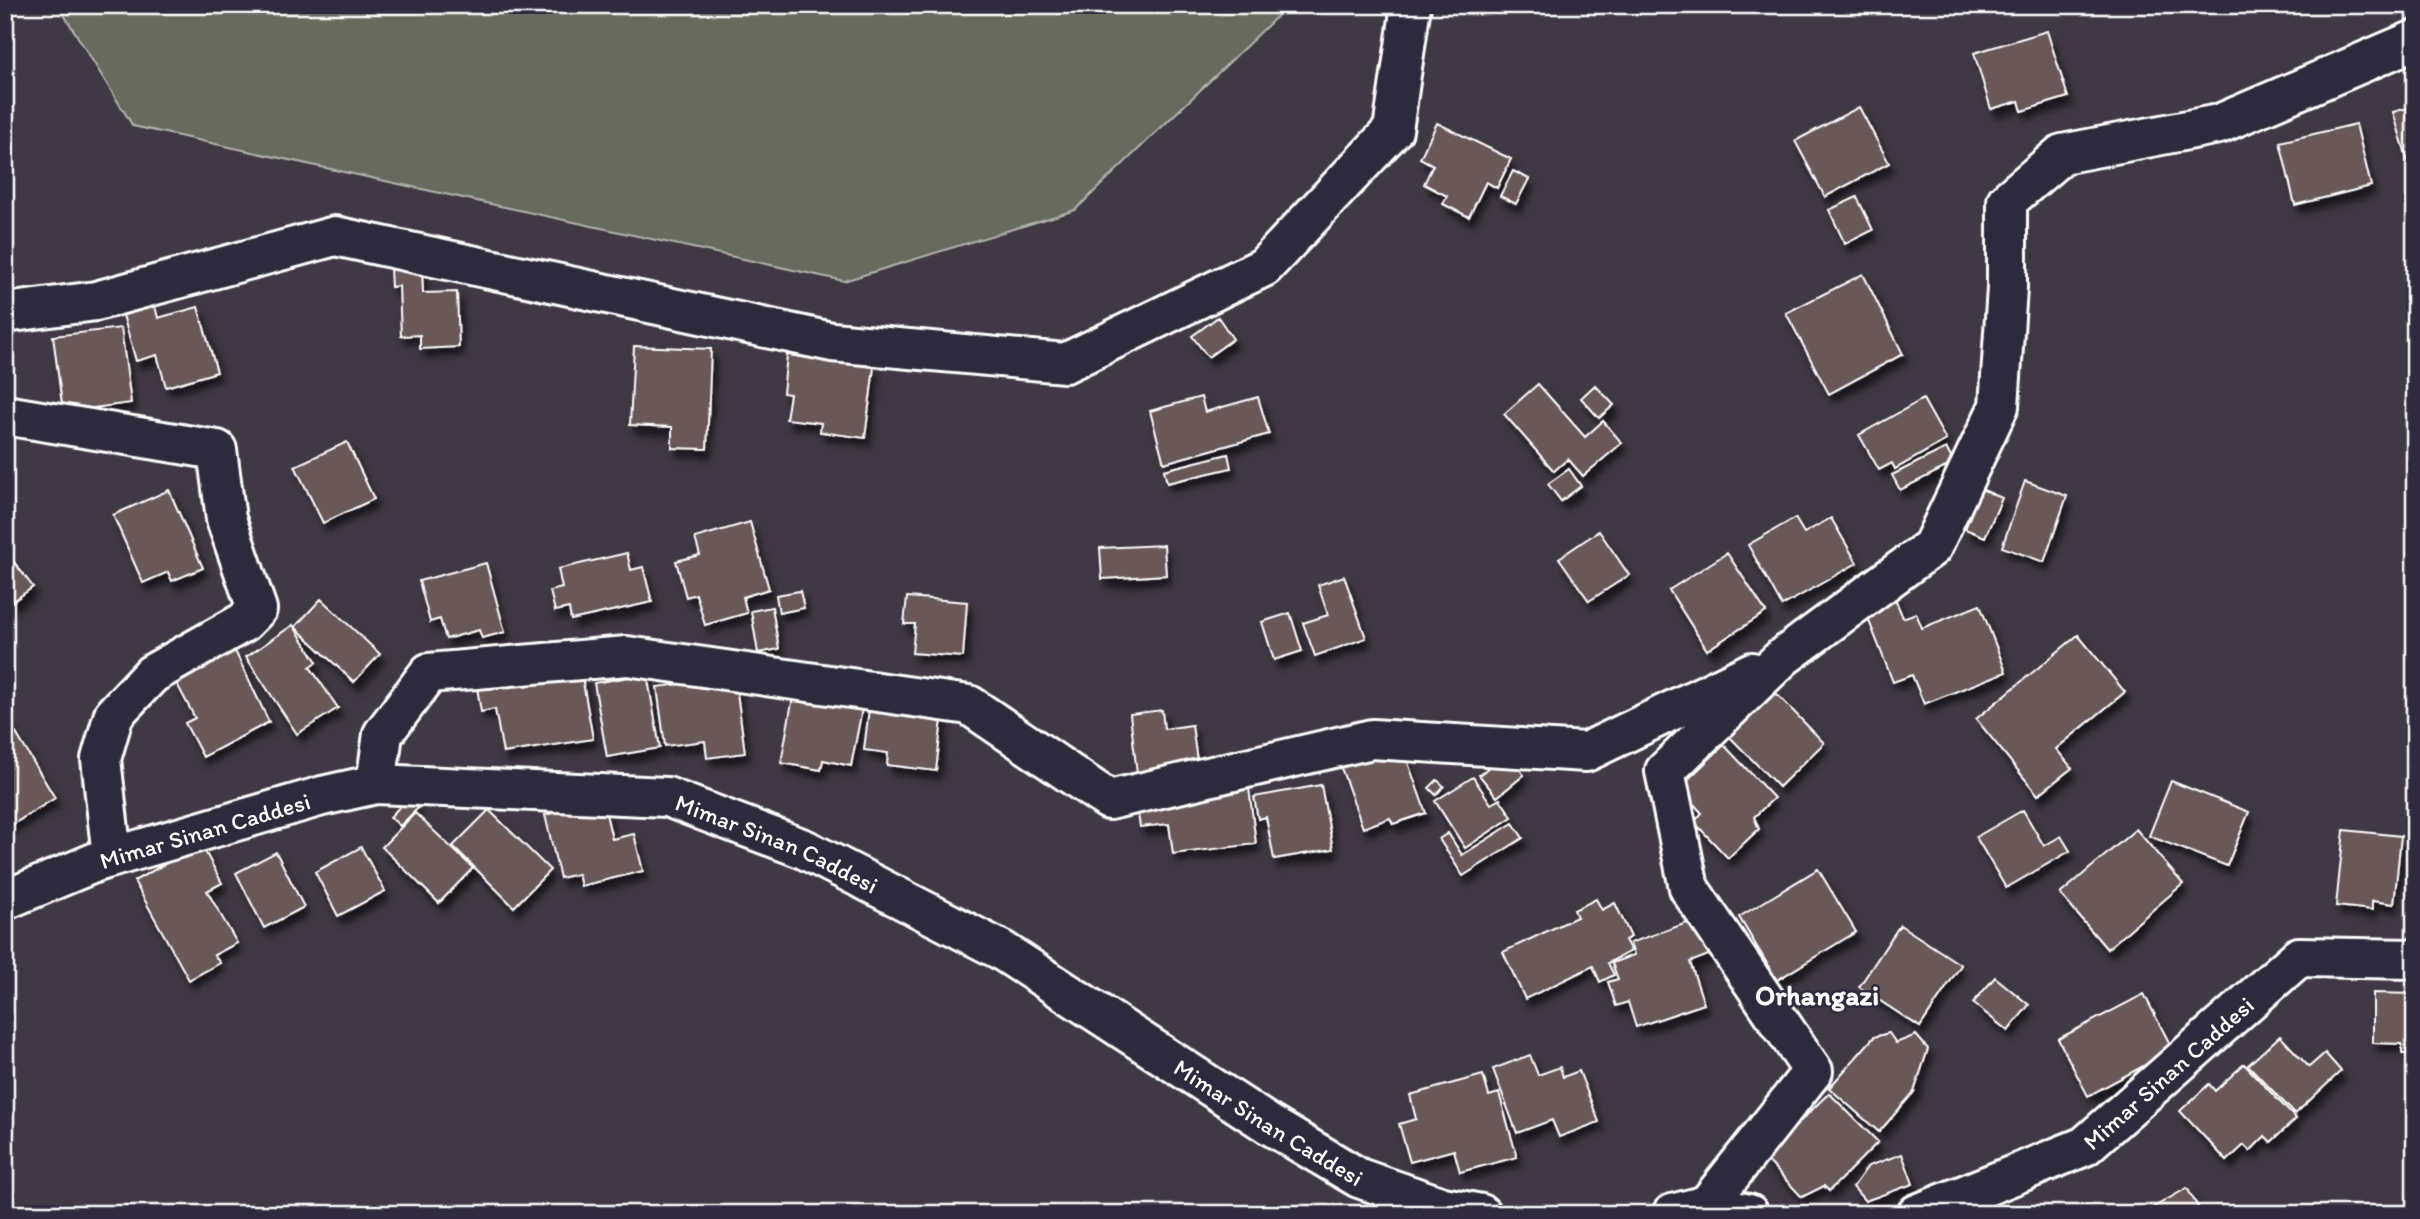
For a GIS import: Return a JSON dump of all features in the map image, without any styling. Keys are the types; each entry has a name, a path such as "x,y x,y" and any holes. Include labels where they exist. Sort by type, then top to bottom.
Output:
{"street":[{"path":"5,313 96,301 335,236 832,341 1065,363 1264,267 1393,130 1411,5"},
{"path":"1689,1209 1813,1071 1689,888 1665,771 1783,657 1932,547 1999,406 2007,288 2007,201 2062,154 2219,124 2415,40"},
{"path":"5,415 217,450 226,519 257,609 244,622 152,674 114,714 101,760 113,857"},
{"path":"376,784 383,734 429,673 627,656 970,705 1109,800 1372,739 1586,752 1783,657"},
{"name":"Mimar Sinan Caddesi","path":"5,900 113,857 322,796 376,784 667,797 804,849 1001,950 1269,1125 1359,1178 1443,1207 1481,1214"},
{"name":"Mimar Sinan Caddesi","path":"1917,1214 2085,1146 2299,957 2415,959"},
{"path":"1689,1209 1749,1214"}],"green space":[{"path":"58,5 1289,5 1075,210 844,281 133,126"}],"building":[{"path":"2047,31 2068,97 2022,111 2019,101 1991,109 1974,53"},
{"path":"2415,106 2415,184 2393,112"},
{"path":"1859,107 1889,163 1825,197 1795,141"},
{"path":"1437,123 1511,159 1497,188 1486,182 1469,217 1443,204 1447,196 1424,184 1433,165 1420,158"},
{"path":"2356,124 2371,186 2295,205 2280,142"},
{"path":"1513,171 1529,179 1516,204 1500,196"},
{"path":"1857,197 1873,230 1845,244 1829,210"},
{"path":"422,267 423,293 457,292 459,347 420,349 420,335 401,336 399,286 391,287 390,268"},
{"path":"1863,274 1903,354 1829,394 1786,313"},
{"path":"155,306 158,318 198,307 217,372 166,387 157,355 136,361 123,315"},
{"path":"1218,317 1233,339 1208,357 1192,336"},
{"path":"121,328 131,403 63,412 53,336"},
{"path":"634,346 711,349 707,449 672,448 672,427 630,425"},
{"path":"787,355 874,367 865,438 820,432 821,423 786,419 790,394 783,393"},
{"path":"1538,384 1585,437 1603,421 1622,443 1583,476 1568,459 1554,471 1504,414"},
{"path":"1595,385 1614,405 1599,418 1581,398"},
{"path":"1201,397 1205,412 1258,397 1269,434 1164,463 1150,411"},
{"path":"1923,399 1946,440 1895,469 1892,463 1879,470 1859,435"},
{"path":"347,442 374,499 323,523 295,466"},
{"path":"1946,448 1954,463 1900,490 1892,475"},
{"path":"1228,454 1231,468 1167,483 1164,470"},
{"path":"1569,469 1581,486 1561,501 1548,484"},
{"path":"2025,481 2067,496 2044,562 2002,547"},
{"path":"1981,489 2002,498 1985,537 1965,529"},
{"path":"169,490 203,568 172,581 168,572 143,583 113,515"},
{"path":"1795,518 1804,533 1831,518 1857,563 1782,606 1748,545"},
{"path":"750,522 769,589 743,597 747,613 705,625 696,594 686,597 676,561 700,555 695,538"},
{"path":"1599,531 1629,575 1589,601 1559,558"},
{"path":"1164,545 1166,575 1102,579 1100,548"},
{"path":"5,550 33,587 5,607"},
{"path":"627,553 631,570 643,567 652,602 571,620 569,608 555,611 550,591 562,588 558,569"},
{"path":"1727,553 1766,612 1707,650 1669,590"},
{"path":"486,563 505,632 482,638 479,630 446,639 440,619 430,622 419,581"},
{"path":"1344,576 1366,638 1315,656 1303,623 1328,615 1318,585"},
{"path":"800,591 804,608 779,613 776,595"},
{"path":"1892,591 1903,618 1916,613 1922,628 1980,605 2006,672 1924,704 1912,675 1893,682 1862,603"},
{"path":"907,597 967,602 963,657 912,653 915,624 904,624"},
{"path":"321,599 380,654 354,682 295,627"},
{"path":"772,607 779,649 758,653 751,611"},
{"path":"1290,613 1302,651 1274,660 1262,622"},
{"path":"293,625 317,662 310,667 338,708 297,734 246,657"},
{"path":"2078,635 2125,692 2056,749 2072,768 2038,795 1976,719"},
{"path":"235,651 269,722 203,757 185,723 195,718 176,682"},
{"path":"581,671 593,739 503,753 495,709 481,712 477,687"},
{"path":"647,674 660,748 607,757 594,683"},
{"path":"735,677 745,753 707,758 705,741 665,746 657,687"},
{"path":"1770,687 1824,743 1779,787 1725,732"},
{"path":"794,691 863,704 851,766 823,760 821,770 781,763"},
{"path":"870,701 943,710 936,771 887,765 888,753 864,750"},
{"path":"1162,710 1164,729 1192,725 1199,775 1138,782 1130,714"},
{"path":"8,720 55,798 10,826 5,818 5,722"},
{"path":"1401,743 1426,813 1393,824 1390,818 1363,828 1340,765"},
{"path":"1724,745 1774,798 1754,817 1759,829 1728,858 1694,822 1702,813 1679,788"},
{"path":"1507,753 1524,775 1497,797 1479,775"},
{"path":"1473,777 1491,804 1500,799 1512,817 1465,848 1435,801"},
{"path":"1437,780 1444,786 1436,795 1429,788"},
{"path":"2171,781 2249,812 2227,866 2149,836"},
{"path":"1321,785 1333,849 1274,859 1266,817 1258,819 1254,797"},
{"path":"1249,788 1256,844 1173,854 1169,824 1140,827 1136,802"},
{"path":"408,798 418,808 400,826 390,817"},
{"path":"603,801 612,839 634,834 643,871 581,886 578,874 560,878 545,815"},
{"path":"489,810 550,870 514,907 453,846"},
{"path":"2023,810 2044,846 2061,836 2070,851 2006,888 1976,837"},
{"path":"415,813 473,868 439,903 382,847"},
{"path":"1513,823 1523,838 1463,876 1439,839 1448,833 1462,855"},
{"path":"2136,829 2183,884 2107,949 2060,894"},
{"path":"2344,830 2401,836 2394,904 2372,901 2372,910 2336,906"},
{"path":"201,844 222,883 207,891 237,943 214,955 220,963 189,980 134,881"},
{"path":"361,847 385,891 338,916 315,872"},
{"path":"276,852 304,907 264,928 236,873"},
{"path":"1818,869 1856,932 1777,980 1739,917"},
{"path":"1596,899 1602,910 1615,903 1631,937 1625,940 1631,951 1608,963 1614,975 1600,982 1593,966 1525,999 1503,952 1577,917 1574,910"},
{"path":"1701,918 1714,953 1690,962 1704,1004 1636,1027 1628,1002 1616,1006 1608,982 1618,979 1612,963 1634,955 1630,943"},
{"path":"1900,925 1961,965 1920,1027 1859,987"},
{"path":"1995,977 2029,1005 2008,1031 1973,1003"},
{"path":"2373,993 2415,994 2415,1054 2402,1054 2402,1044 2373,1043"},
{"path":"2144,994 2173,1050 2088,1096 2058,1039"},
{"path":"1889,1033 1896,1043 1916,1035 1928,1049 1914,1092 1879,1132 1829,1088 1874,1037"},
{"path":"2280,1036 2309,1067 2325,1053 2341,1071 2295,1114 2248,1065"},
{"path":"1530,1055 1538,1075 1560,1067 1563,1077 1579,1071 1599,1122 1559,1137 1552,1120 1517,1133 1493,1069"},
{"path":"2244,1064 2296,1119 2271,1142 2265,1136 2250,1151 2244,1145 2227,1161 2180,1111 2209,1084 2215,1091"},
{"path":"1483,1075 1489,1096 1499,1093 1517,1157 1460,1172 1454,1150 1410,1162 1399,1124 1416,1119 1410,1095"},
{"path":"1829,1093 1878,1142 1829,1191 1824,1186 1802,1197 1764,1157"},
{"path":"1902,1154 1913,1184 1865,1201 1853,1187 1868,1166"},
{"path":"2187,1188 2202,1214 2142,1214"}],"district":[{"name":"Orhangazi","path":"1817,995"}]}
